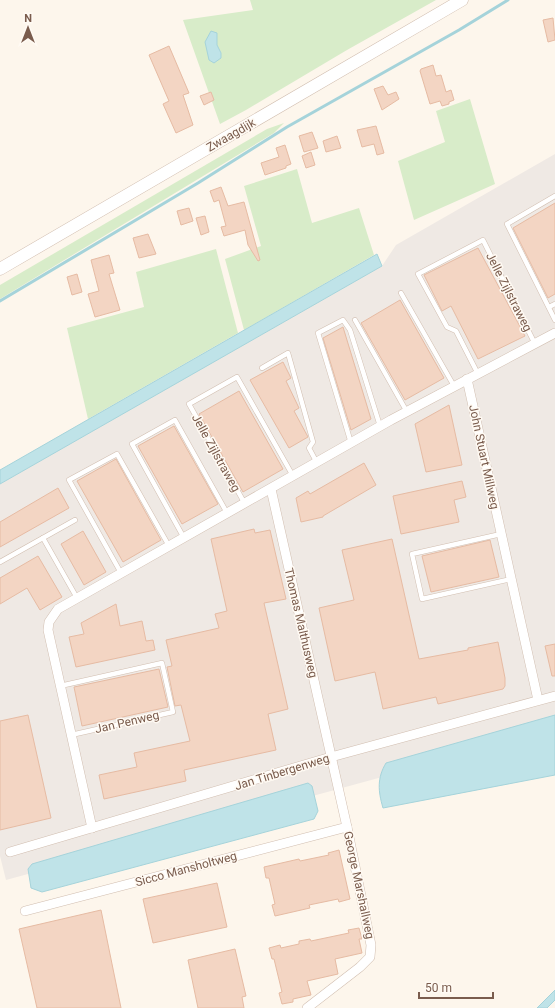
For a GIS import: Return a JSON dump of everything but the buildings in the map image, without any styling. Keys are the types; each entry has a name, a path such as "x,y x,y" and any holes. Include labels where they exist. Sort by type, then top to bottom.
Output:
{"street":[{"name":"Zwaagdijk","path":"0,269 462,0"},
{"name":"Jelle Zijlstraweg","path":"60,686 48,630 49,622 58,609 380,426 555,333"},
{"name":"John Stuart Millweg","path":"467,379 538,700"},
{"name":"Thomas Malthusweg","path":"271,489 331,757"},
{"path":"60,686 92,828"},
{"name":"Jan Tinbergenweg","path":"10,852 331,757 555,696"},
{"name":"George Marshallweg","path":"307,1008 360,967 370,957 371,945 331,757"},
{"name":"Sicco Mansholtweg","path":"25,911 347,827"}],"lane":[{"path":"555,196 507,224 555,320"},
{"name":"Jelle Zijlstraweg","path":"478,374 456,332 447,326 418,274 483,240 535,344"},
{"path":"401,293 454,386"},
{"path":"549,307 555,304"},
{"path":"351,443 318,333 343,320 350,330 380,426"},
{"path":"355,320 407,412"},
{"path":"262,368 288,353 313,442 309,448 317,463"},
{"name":"Jelle Zijlstraweg","path":"245,504 189,404 237,377 293,476"},
{"name":"Jelle Zijlstraweg","path":"184,538 132,444 175,420 227,513"},
{"path":"121,573 69,480 117,454 169,546"},
{"path":"0,562 75,520"},
{"path":"501,534 412,554 422,599 511,579"},
{"path":"43,538 77,598"},
{"name":"Jan Penweg","path":"60,686 162,663 172,705 173,712 71,735"}],"shaded area":[{"path":"555,154 555,736 459,756 6,880 0,856 0,484 382,266 396,245"}],"green space":[{"path":"250,0 436,0 220,124 183,20 253,10","holes":["217,33 217,45 221,53 209,60 209,54"]},
{"path":"470,99 495,184 414,220 398,161 445,142 436,111"},
{"path":"284,123 274,133 0,299 0,285 267,129"},
{"path":"297,169 312,223 359,208 374,255 244,330 225,259 261,246 244,186"},
{"path":"216,249 238,333 88,419 67,328 144,307 136,272"}],"water":[{"path":"211,31 217,33 217,45 221,53 221,58 214,63 209,60 205,42"},
{"path":"377,254 382,266 0,484 0,470"},
{"path":"555,715 555,775 383,808 379,785 381,774 386,763"},
{"path":"308,783 312,786 318,811 314,819 42,892 31,888 28,869 32,864"},
{"path":"555,990 555,1000 547,1008 537,1008"}],"waterway":[{"path":"0,301 198,183 287,127 459,30 508,0"}]}
